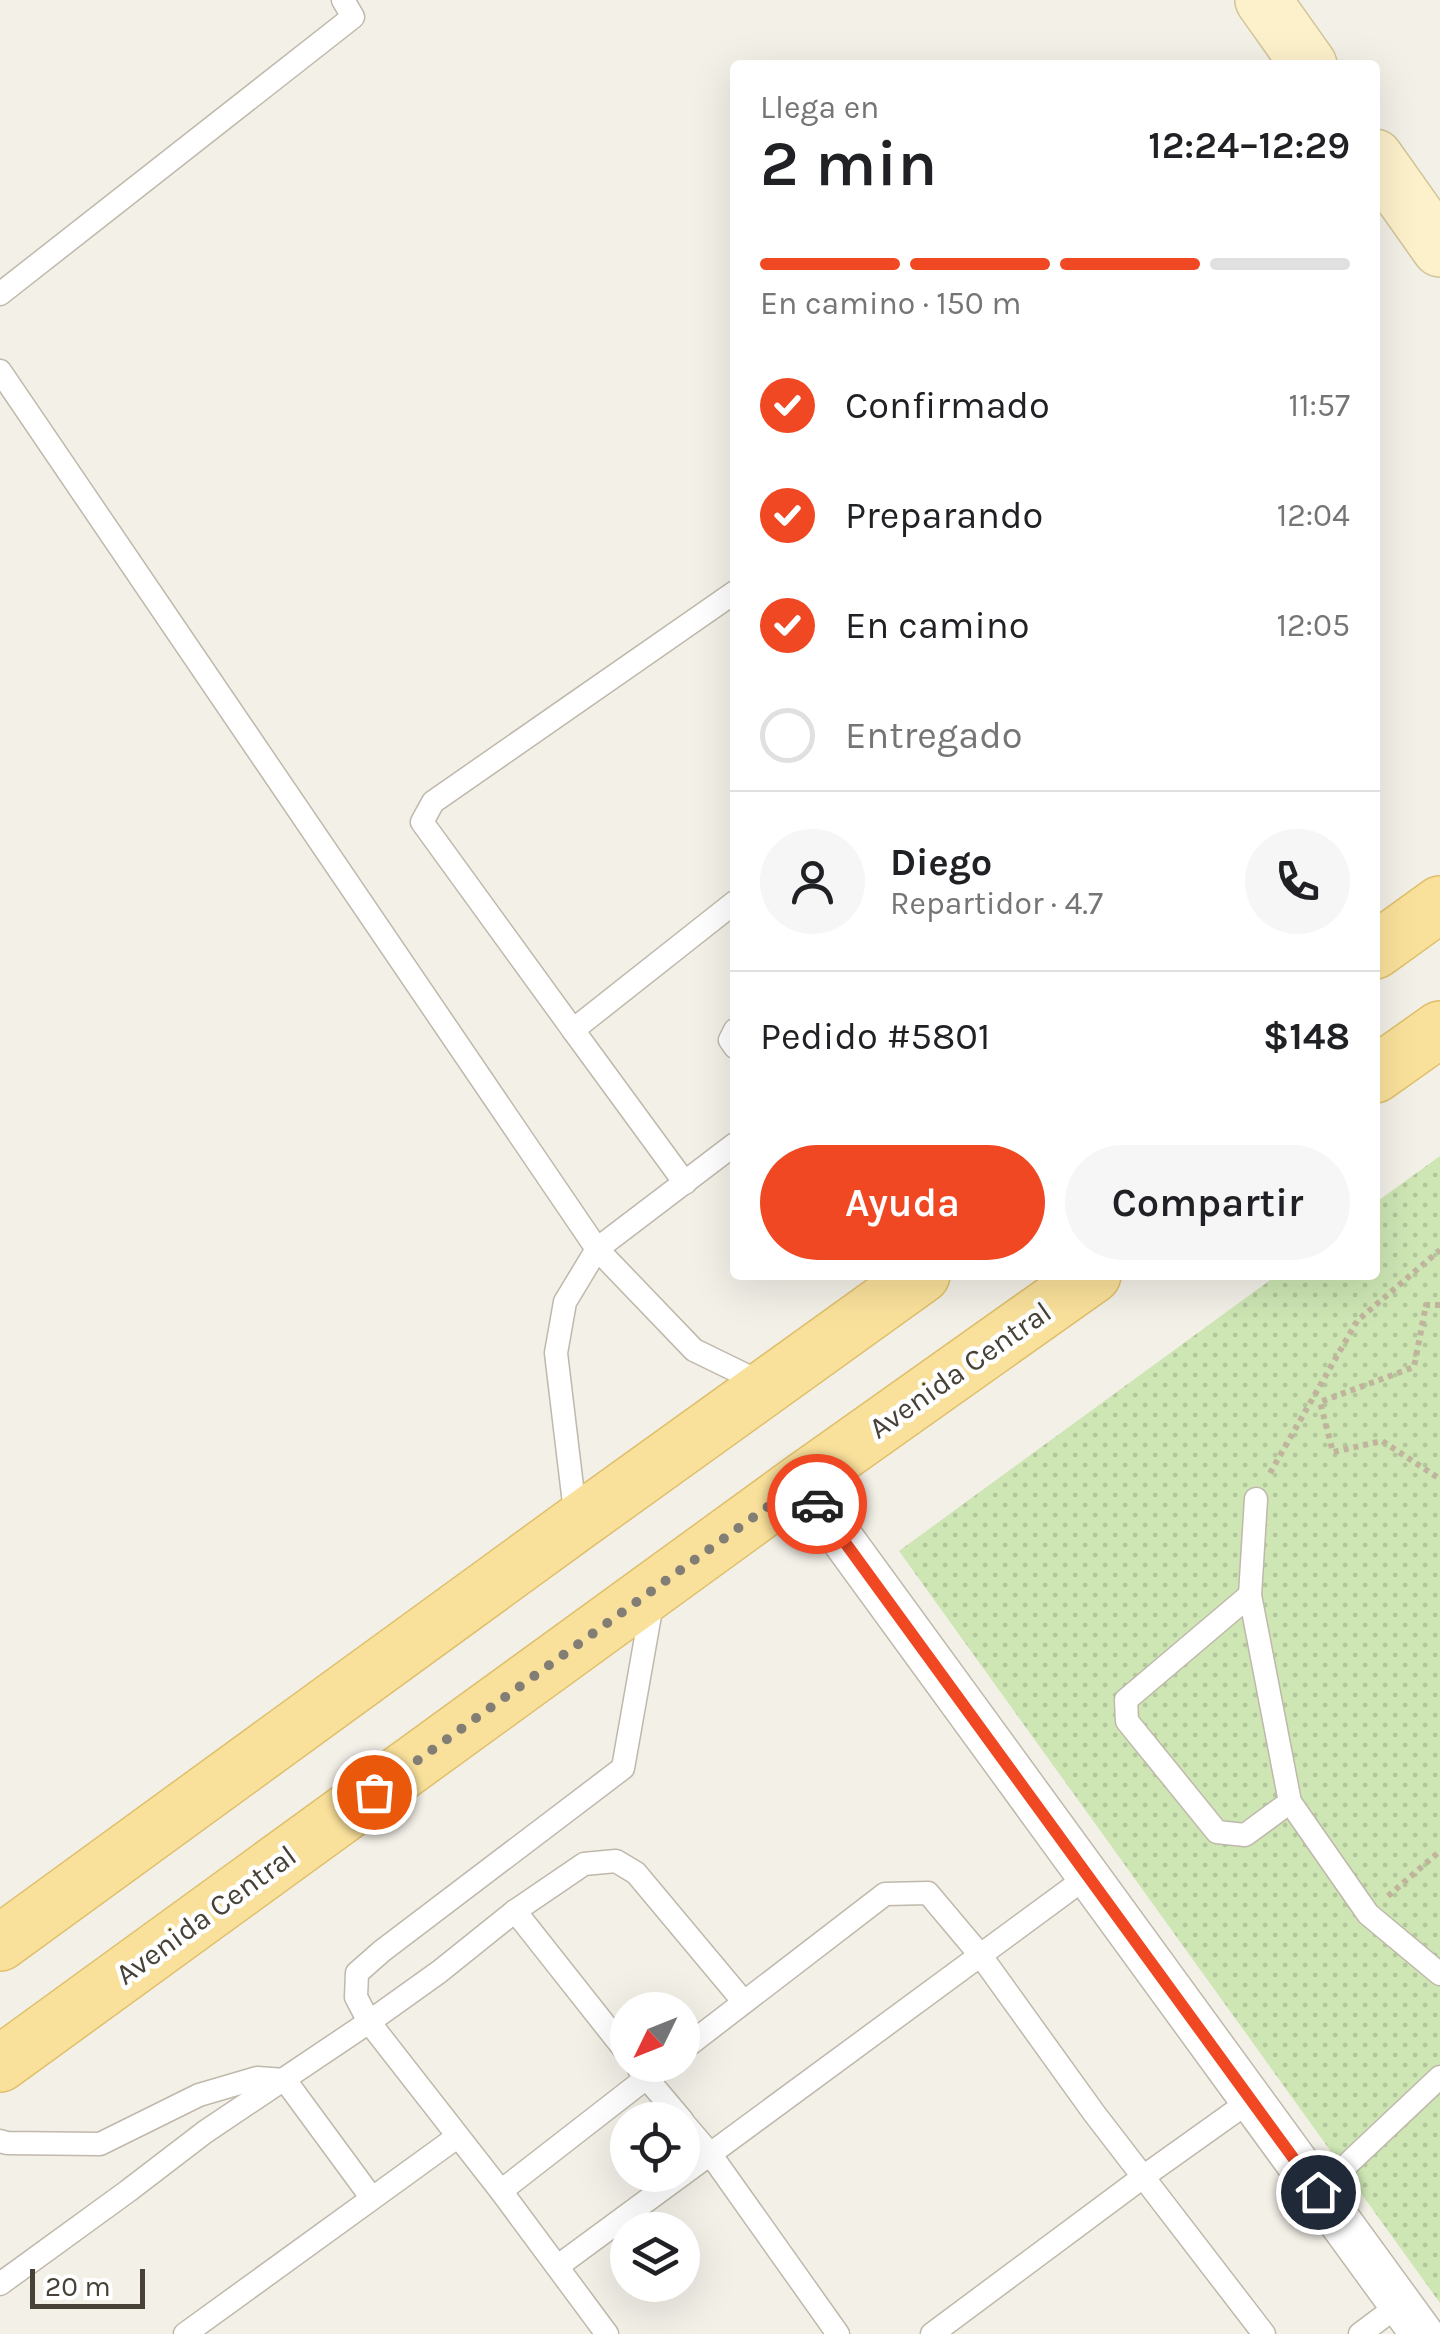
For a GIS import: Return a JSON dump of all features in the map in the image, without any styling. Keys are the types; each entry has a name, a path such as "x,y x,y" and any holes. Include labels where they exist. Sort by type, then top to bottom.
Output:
{"main road":[{"path":"1380,947 1440,904"},
{"path":"1380,1071 1440,1029"},
{"path":"0,1943 915,1280"},
{"name":"Avenida Central","path":"0,2064 1087,1280"}],"street":[{"path":"1263,0 1305,60"},
{"path":"1380,164 1440,248"},
{"path":"802,1482 1411,2319"}],"lane":[{"path":"0,294 353,17 343,0"},
{"path":"0,371 597,1248 694,1350 768,1386"},
{"path":"685,1183 422,822 434,802 730,595"},
{"path":"573,1030 730,906"},
{"path":"576,1523 556,1353 565,1302 597,1248 730,1148"},
{"path":"1256,1498 1250,1595 1290,1802 1368,1914 1440,1974"},
{"path":"608,2334 369,2022 356,1997 357,1973 622,1768 654,1589"},
{"path":"1250,1595 1126,1700 1127,1720 1217,1832 1245,1835 1290,1802"},
{"path":"0,2284 205,2132 440,1972 515,1911 584,1864 616,1862 636,1874 743,2002"},
{"path":"558,2266 1088,1876"},
{"path":"700,2036 885,1894 928,1893 981,1956 1094,2113 1264,2334"},
{"path":"515,1911 610,2031"},
{"path":"1318,2192 1440,2077"},
{"path":"0,2140 100,2144 200,2095 257,2078 285,2080 372,2198"},
{"path":"501,2191 633,2082"},
{"path":"932,2334 1251,2100"},
{"path":"185,2334 456,2137"},
{"path":"700,2142 838,2334"},
{"path":"1360,2334 1411,2319"}],"path":[{"path":"1256,1498 1356,1321 1440,1250"},
{"path":"1440,1305 1426,1305 1414,1367 1320,1402 1333,1452 1382,1441 1440,1479"},
{"path":"1368,1914 1440,1851"}],"green space":[{"path":"1440,1156 1440,2303 899,1551 1270,1280 1380,1280 1380,1199"}],"way so far":[{"path":"374,1792 802,1482 817,1504"}],"route":[{"path":"817,1504 1318,2192"}]}
